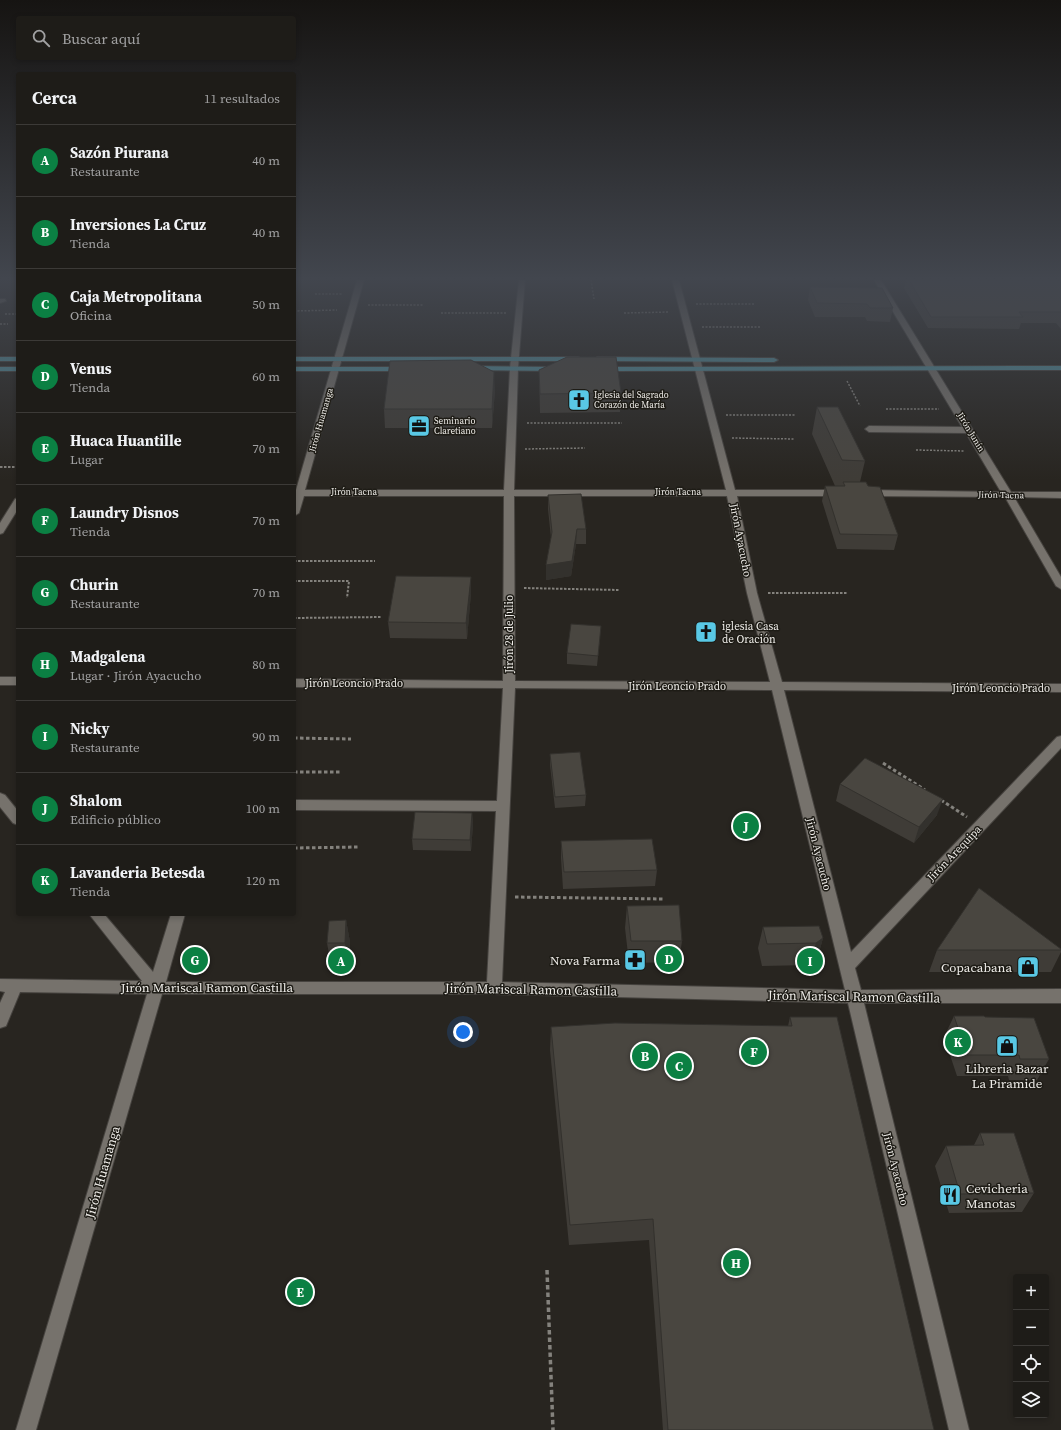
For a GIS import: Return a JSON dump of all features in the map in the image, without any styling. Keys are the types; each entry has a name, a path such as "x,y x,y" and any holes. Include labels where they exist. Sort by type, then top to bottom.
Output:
{"main road":[{"path":"0,359 16,359"},
{"path":"296,359 591,359 841,368 930,362"},
{"path":"592,369 782,360"},
{"path":"916,360 930,362 1061,368"},
{"path":"945,360 1061,360"},
{"path":"467,368 569,369"},
{"path":"0,369 16,369"},
{"path":"296,369 413,369"}],"street":[{"name":"Jirón Huamanga","path":"297,493 342,347"},
{"name":"Jirón 28 de Julio","path":"494,988 509,684 509,492 516,347"},
{"name":"Jirón Ayacucho","path":"692,347 731,492 752,593 847,966 958,1430"},
{"name":"Jirón Junín","path":"920,347 1061,586"},
{"path":"869,429 969,430"},
{"name":"Jirón Tacna","path":"297,493 731,492 1061,496"},
{"path":"2,526 16,504"},
{"path":"0,681 16,681"},
{"name":"Jirón Leoncio Prado","path":"296,683 1061,688"},
{"name":"Jirón Arequipa","path":"847,966 1061,740"},
{"path":"0,798 16,818"},
{"path":"296,805 503,806"},
{"path":"98,916 157,988"},
{"name":"Jirón Huamanga","path":"26,1430 177,916"},
{"path":"0,1021 8,986"},
{"name":"Jirón Mariscal Ramon Castilla","path":"8,986 157,988 494,988 854,997 1061,996"}],"path":[{"path":"841,368 860,406"},
{"path":"886,409 957,409"},
{"path":"711,415 796,415"},
{"path":"512,423 622,423"},
{"path":"717,438 795,439"},
{"path":"512,449 585,448"},
{"path":"916,450 982,451"},
{"path":"0,467 16,467"},
{"path":"296,561 375,561"},
{"path":"296,581 349,581 346,598"},
{"path":"509,588 620,590"},
{"path":"752,593 848,593"},
{"path":"296,618 382,617"},
{"path":"296,738 350,739"},
{"path":"883,763 928,792"},
{"path":"296,772 342,772"},
{"path":"935,796 980,826"},
{"path":"296,848 358,847"},
{"path":"499,896 664,899"},
{"path":"547,1270 553,1430"}],"building":[{"path":"567,357 616,357 621,393 540,394 539,370"},
{"path":"471,360 494,372 492,409 384,409 390,361"},
{"path":"817,407 838,407 865,461 842,460"},
{"path":"843,482 866,482 868,486 880,487 898,535 840,534 825,486 845,486"},
{"path":"581,494 586,529 577,529 572,561 546,565 552,532 548,495"},
{"path":"396,576 471,577 466,623 388,622"},
{"path":"571,624 601,626 598,656 567,653"},
{"path":"580,752 586,795 555,797 550,754"},
{"path":"865,758 943,799 919,827 840,784"},
{"path":"415,812 472,813 470,840 412,839"},
{"path":"652,839 657,870 564,872 561,841"},
{"path":"979,888 1061,949 1061,950 937,950"},
{"path":"679,905 682,941 631,941 627,906"},
{"path":"346,920 345,943 327,943 329,921"},
{"path":"819,926 823,938 816,943 767,944 763,927"},
{"path":"954,1016 1034,1018 1049,1059 1020,1059 1019,1055 967,1055"},
{"path":"790,1017 837,1017 934,1430 668,1430 653,1219 570,1225 551,1027 615,1023 792,1026"},
{"path":"980,1133 1014,1133 1034,1193 960,1194 946,1146 984,1145"}],"place":[{"name":"Iglesia del Sagrado Corazón de María","path":"579,400"},
{"name":"Seminario Claretiano","path":"419,426"},
{"name":"iglesia Casa de Oración","path":"706,632"},
{"name":"Shalom","path":"746,826"},
{"name":"Venus","path":"669,959"},
{"name":"Churin","path":"195,960"},
{"name":"Nova Farma","path":"635,960"},
{"name":"Sazón Piurana","path":"341,961"},
{"name":"Nicky","path":"810,961"},
{"name":"Copacabana","path":"1028,967"},
{"name":"Lavanderia Betesda","path":"958,1042"},
{"name":"Libreria Bazar La Piramide","path":"1007,1046"},
{"name":"Laundry Disnos","path":"754,1052"},
{"name":"Inversiones La Cruz","path":"645,1056"},
{"name":"Caja Metropolitana","path":"679,1066"},
{"name":"Cevicheria Manotas","path":"950,1195"},
{"name":"Madgalena","path":"736,1263"},
{"name":"Huaca Huantille","path":"300,1292"}]}
